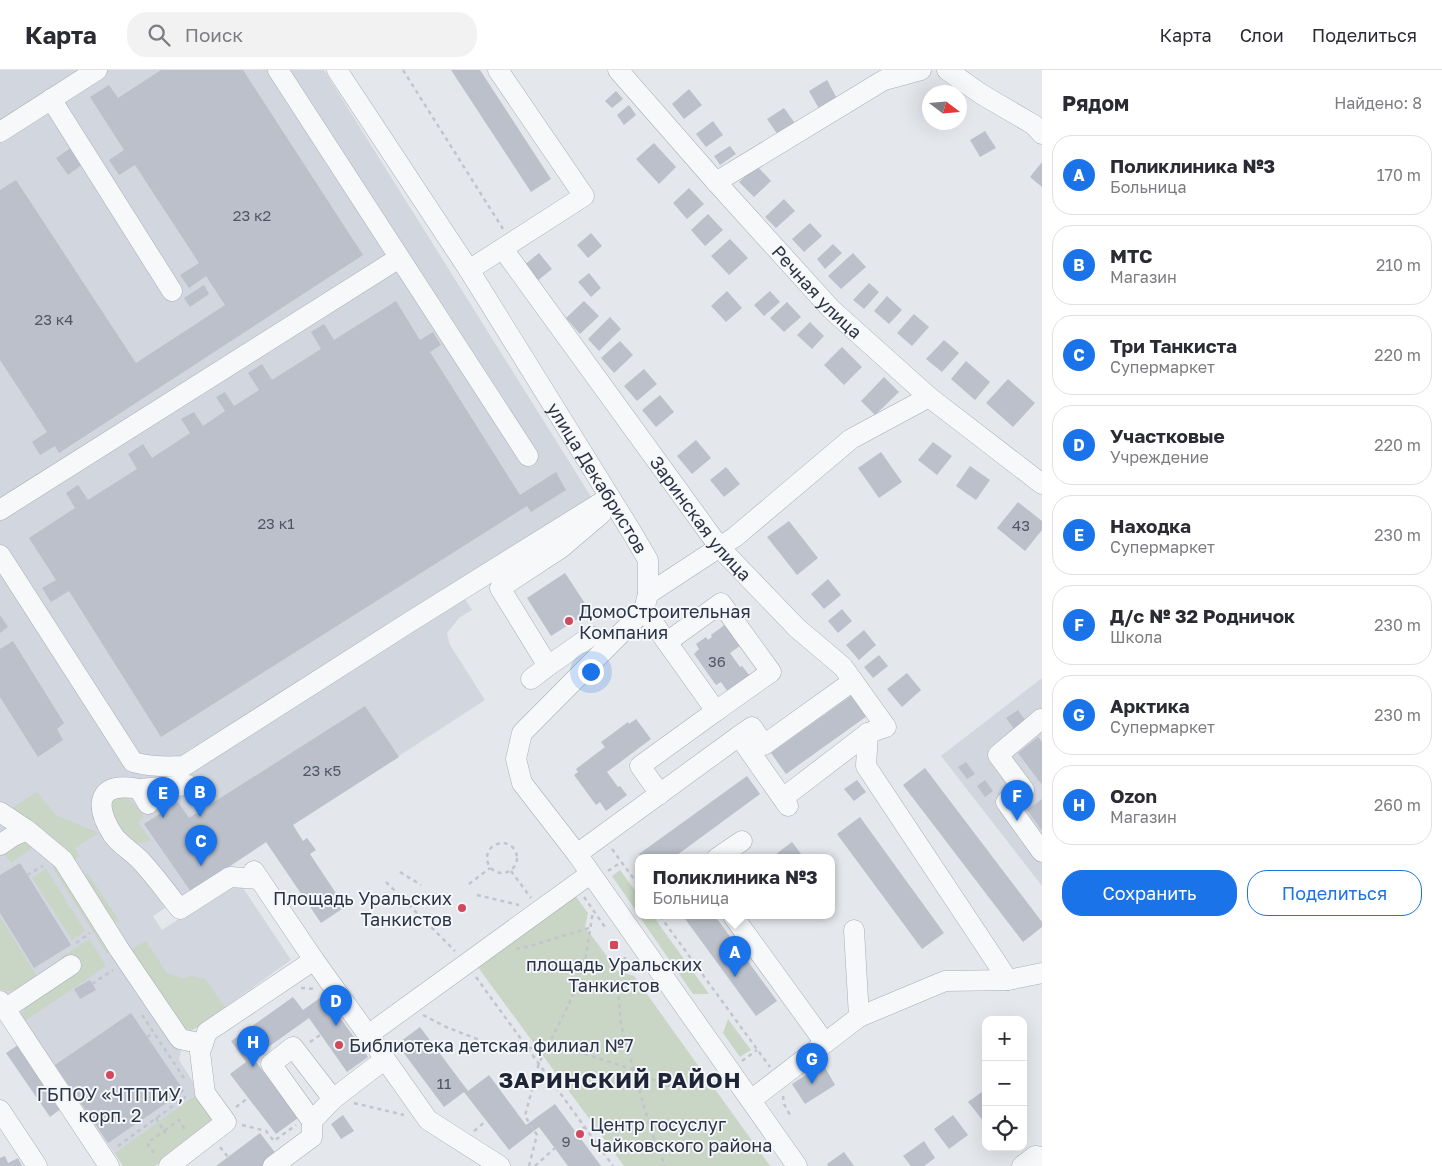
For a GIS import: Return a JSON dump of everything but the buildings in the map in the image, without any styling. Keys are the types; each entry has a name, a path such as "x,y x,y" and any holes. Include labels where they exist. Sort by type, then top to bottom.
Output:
{"street":[{"path":"0,132 96,70"},
{"path":"278,70 528,456"},
{"path":"469,270 584,196 498,70"},
{"name":"Речная улица","path":"618,70 831,309 929,397 1042,484"},
{"path":"716,182 884,80 921,70"},
{"path":"947,70 981,94 1034,125 1042,134"},
{"name":"улица Декабристов","path":"342,72 469,270 648,560 646,602"},
{"path":"51,100 172,291"},
{"name":"Заринская улица","path":"508,246 720,548 797,628 843,667 886,727 868,733"},
{"path":"0,510 399,258"},
{"path":"797,1166 577,854 522,783 516,759 522,733 646,602 720,548 852,439 929,397"},
{"path":"0,555 133,762 162,767 184,766 408,623 612,499"},
{"path":"548,666 500,588 561,548 580,533 612,499"},
{"path":"646,602 667,642 716,712"},
{"path":"660,794 640,766 771,672 721,603 667,642"},
{"path":"530,679 591,636"},
{"path":"577,854 752,727 764,745 853,681"},
{"path":"1042,721 1041,719 998,755 1024,790 1006,802 1042,852"},
{"path":"739,736 786,802 868,733"},
{"path":"868,733 866,766 1008,980"},
{"path":"188,785 143,797 126,787 114,787 105,793 100,806 103,816 114,836 140,860 180,910 230,877 256,875 384,1060 428,1120 500,1166"},
{"path":"0,812 27,830 64,860 119,949 180,1039 203,1044"},
{"path":"0,845 12,836 27,830"},
{"path":"723,854 742,841"},
{"path":"368,1035 590,874"},
{"path":"735,919 825,1043"},
{"path":"854,930 859,1017"},
{"path":"161,1160 226,1122 205,1093 200,1052 207,1032 314,960"},
{"path":"71,965 3,1005 109,1166"},
{"path":"751,1100 859,1017 945,981 1008,980 1042,973"},
{"path":"273,1166 312,1136 310,1118 271,1064 293,1048 333,1099"},
{"path":"310,1118 384,1060"},
{"path":"0,1110 37,1166"},
{"path":"1022,1166 1035,1156 1042,1157"}],"path":[{"path":"403,70 508,246"},
{"path":"603,835 635,880"},
{"path":"505,843 512,846 517,855 516,864 510,870 500,873 490,868 487,858 488,851 495,844 505,843"},
{"path":"469,884 490,868"},
{"path":"510,870 539,910"},
{"path":"400,872 421,885"},
{"path":"386,882 467,963 613,1166"},
{"path":"477,895 539,910"},
{"path":"529,1166 537,1135 525,1116 539,1063 548,1048 584,968 593,911"},
{"path":"662,919 783,1084 784,1104 790,1115"},
{"path":"513,949 530,946 589,928"},
{"path":"76,943 90,933"},
{"path":"625,957 618,988 621,1025 651,1131 665,1166"},
{"path":"92,984 113,970"},
{"path":"275,986 336,991"},
{"path":"406,1007 446,1027 485,1042 576,1052 634,1070 666,1086 715,1083"},
{"path":"153,1032 188,1084"},
{"path":"118,1146 193,1091"},
{"path":"333,1099 428,1120"},
{"path":"156,1118 168,1137"},
{"path":"226,1122 266,1131 274,1141 310,1118"},
{"path":"161,1160 147,1144 179,1120 186,1130"},
{"path":"576,1133 585,1127"},
{"path":"535,1166 555,1148"}],"shaded area":[{"path":"0,70 324,70 600,511 465,599 472,610 459,618 447,633 450,645 485,700 153,916 162,930 232,884 241,885 291,960 176,1042 181,1051 179,1060 217,1119 155,1166 123,1166 0,986"},
{"path":"1042,678 1042,886 941,756"}],"green space":[{"path":"37,792 56,815 98,833 75,848 79,856 72,862 9,810"},
{"path":"120,796 131,801 144,817 138,822 151,841 135,843 124,838 120,833 116,827 110,801"},
{"path":"27,840 32,848 11,863 4,854 19,843"},
{"path":"57,864 112,951 107,954 52,867"},
{"path":"46,869 85,931 72,940 32,878"},
{"path":"620,870 635,891 635,909 612,876"},
{"path":"86,873 120,922 109,917 104,911 85,879"},
{"path":"574,894 588,913 585,927 618,971 634,976 770,1166 624,1166 477,966"},
{"path":"0,917 39,979 16,990 0,990"},
{"path":"641,919 655,919 709,994 693,994"},
{"path":"89,939 106,966 25,1021 22,1014 27,1005 64,959 60,958"},
{"path":"146,941 167,973 182,978 192,976 205,979 225,1007 193,1030 183,1028 126,952"},
{"path":"728,1019 751,1050 740,1057 723,1033"},
{"path":"200,1092 217,1119 155,1166 123,1166 115,1153"}],"place":[{"name":"ДомоСтроительная Компания","path":"569,621"},
{"name":"МТС","path":"200,817"},
{"name":"Находка","path":"163,818"},
{"name":"Д/с № 32 Родничок","path":"1017,821"},
{"name":"Три Танкиста","path":"201,866"},
{"name":"Площадь Уральских Танкистов","path":"462,908"},
{"name":"площадь Уральских Танкистов","path":"614,945"},
{"name":"Поликлиника №3","path":"735,977"},
{"name":"Участковые","path":"336,1026"},
{"name":"Библиотека детская филиал №7","path":"339,1045"},
{"name":"Ozon","path":"253,1067"},
{"name":"ГБПОУ «ЧТПТиУ, корп. 2","path":"110,1075"},
{"name":"Арктика","path":"812,1084"},
{"name":"Центр госуслуг Чайковского района","path":"580,1134"}],"district":[{"name":"ЗАРИНСКИЙ РАЙОН","path":"620,1079"}]}
